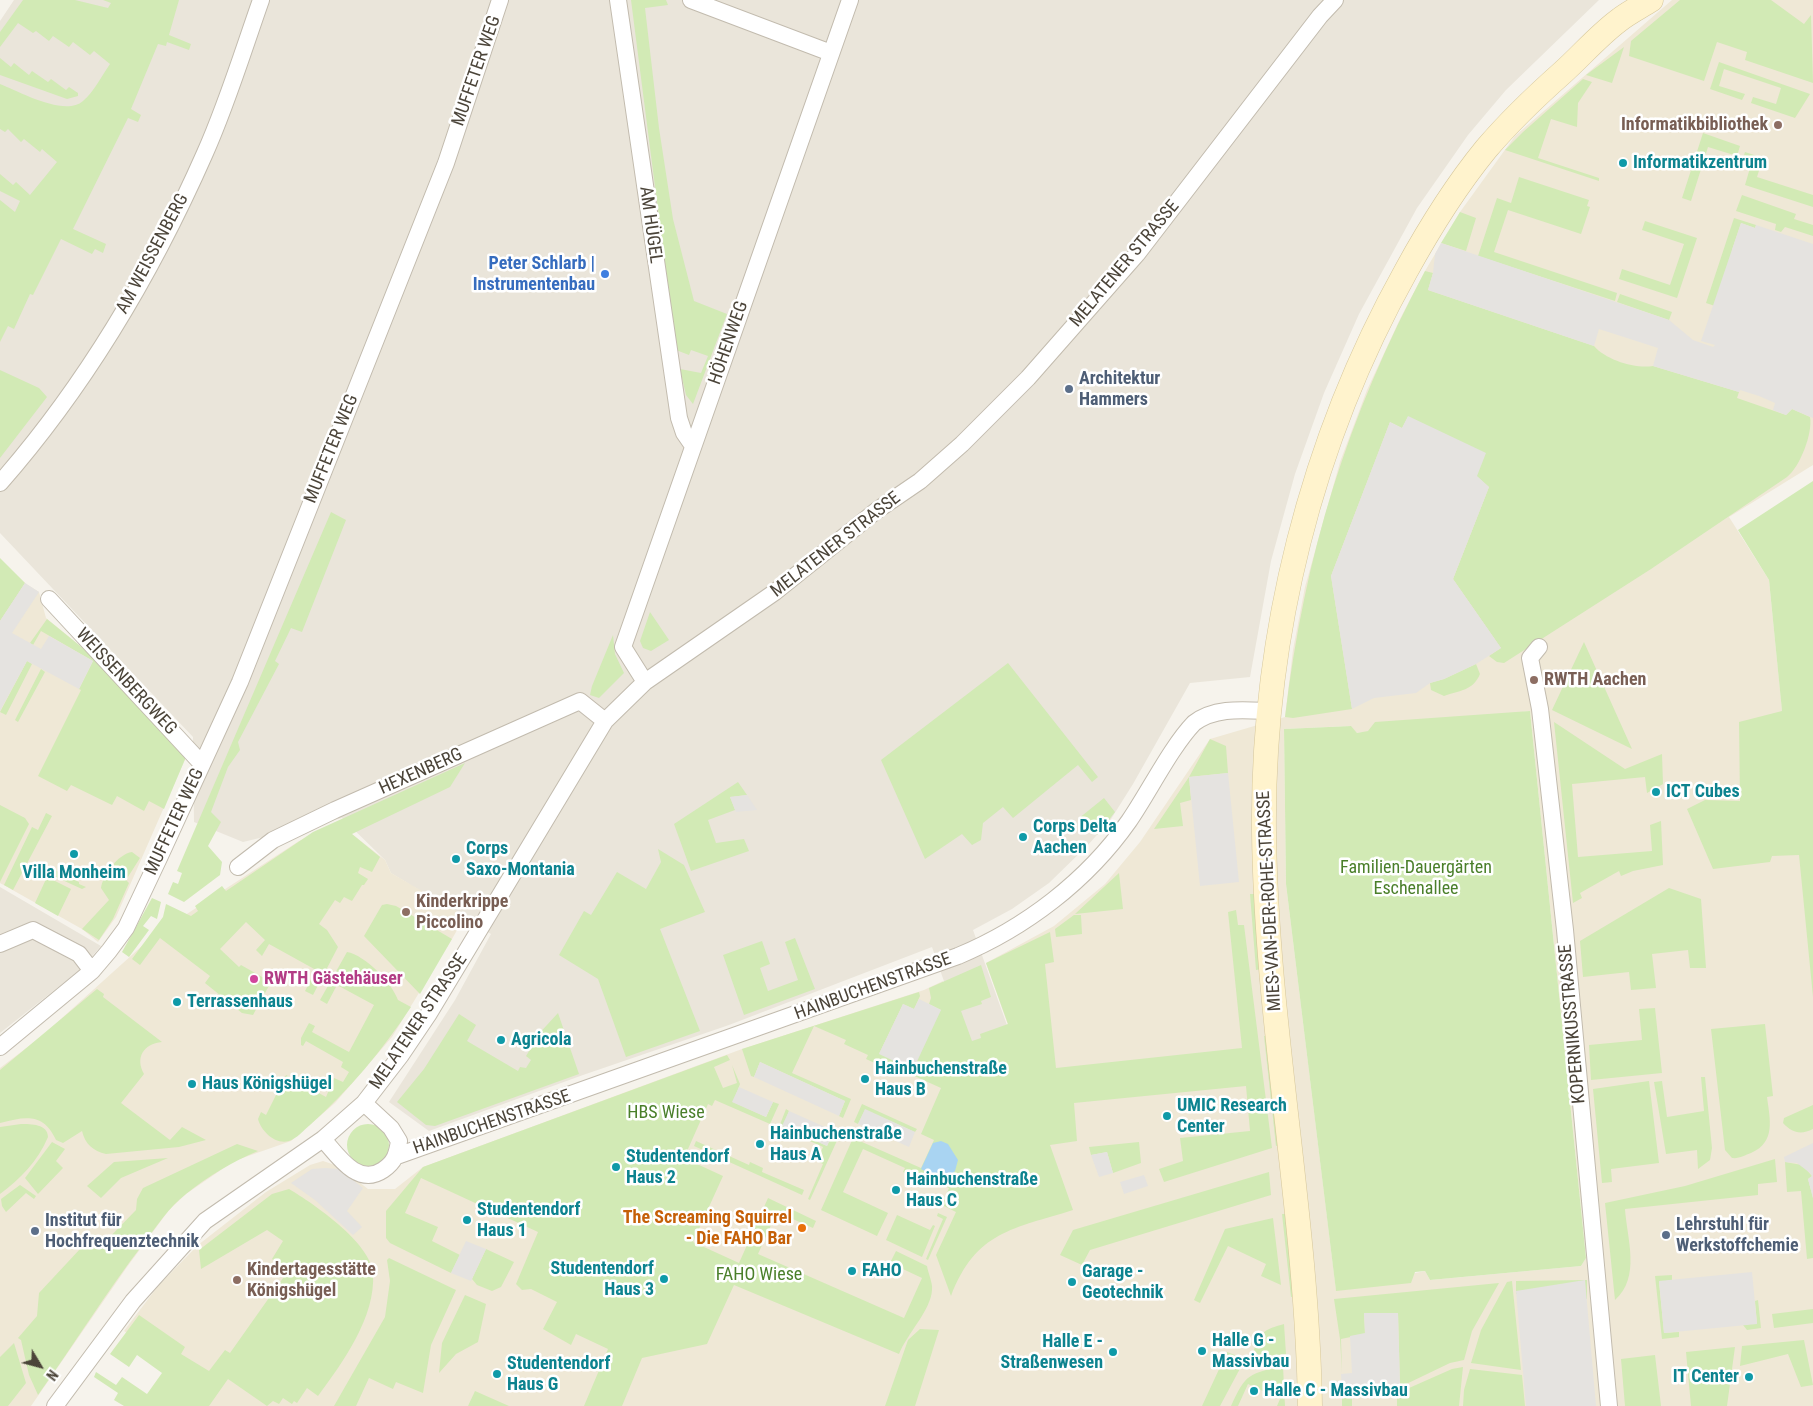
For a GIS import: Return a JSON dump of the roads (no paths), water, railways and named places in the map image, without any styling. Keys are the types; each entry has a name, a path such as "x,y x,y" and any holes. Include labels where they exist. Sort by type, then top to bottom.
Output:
{"street":[{"name":"AM WEISSENBERG","path":"0,483 26,453 74,388 110,333 163,241 206,152 261,0"},
{"name":"MUFFETER WEG","path":"0,1047 92,971 126,928 240,682 446,163 500,0"},
{"name":"AM HÜGEL","path":"618,0 678,418 684,433 693,446"},
{"path":"691,0 831,53"},
{"name":"HÖHENWEG","path":"645,682 623,647 850,0"},
{"name":"MELATENER STRASSE","path":"55,1406 133,1301 205,1221 323,1139 364,1103 401,1055 428,1015 605,721 645,682 768,598 876,511 920,481 962,444 1028,378 1137,254 1314,23 1335,0"},
{"name":"MIES-VAN-DER-ROHE-STRASSE","path":"1310,1406 1307,1310 1275,1012 1266,886 1264,796 1268,711 1283,608 1313,488 1343,402 1378,320 1425,237 1452,194 1515,117 1620,19 1634,0"},
{"name":"MIES-VAN-DER-ROHE-STRASSE","path":"1620,19 1651,0"},
{"name":"WEISSENBERGWEG","path":"49,599 202,764"},
{"name":"KOPERNIKUSSTRASSE","path":"1539,647 1530,658 1540,709 1565,930 1609,1406"},
{"name":"HEXENBERG","path":"238,867 273,840 335,810 580,701 605,721"},
{"name":"HAINBUCHENSTRASSE","path":"397,1156 670,1060 958,956 985,944 1020,923 1064,892 1083,875 1128,823 1194,723 1210,714 1226,711 1268,711"},
{"path":"0,944 33,930 79,954 92,971"},
{"name":"MELATENER STRASSE","path":"364,1103 391,1128 399,1141 397,1156"},
{"path":"323,1139 348,1166 367,1176 378,1174 397,1156"}],"water":[{"path":"941,1141 948,1144 958,1160 955,1171 948,1178 937,1178 921,1169 933,1143"}],"place":[{"name":"Informatikbibliothek","path":"1778,125"},
{"name":"Informatikzentrum","path":"1623,163"},
{"name":"Peter Schlarb | Instrumentenbau","path":"605,274"},
{"name":"Architektur Hammers","path":"1069,389"},
{"name":"RWTH Aachen","path":"1534,680"},
{"name":"ICT Cubes","path":"1656,792"},
{"name":"Corps Delta Aachen","path":"1023,837"},
{"name":"Villa Monheim","path":"74,854"},
{"name":"Corps Saxo-Montania","path":"456,859"},
{"name":"Kinderkrippe Piccolino","path":"406,912"},
{"name":"RWTH Gästehäuser","path":"254,979"},
{"name":"Terrassenhaus","path":"177,1002"},
{"name":"Agricola","path":"501,1040"},
{"name":"Hainbuchenstraße Haus B","path":"865,1079"},
{"name":"Haus Königshügel","path":"192,1084"},
{"name":"UMIC Research Center","path":"1167,1116"},
{"name":"Hainbuchenstraße Haus A","path":"760,1144"},
{"name":"Studentendorf Haus 2","path":"616,1167"},
{"name":"Hainbuchenstraße Haus C","path":"896,1190"},
{"name":"Studentendorf Haus 1","path":"467,1220"},
{"name":"The Screaming Squirrel - Die FAHO Bar","path":"802,1228"},
{"name":"Institut für Hochfrequenztechnik","path":"35,1231"},
{"name":"Lehrstuhl für Werkstoffchemie","path":"1666,1235"},
{"name":"FAHO","path":"852,1271"},
{"name":"Studentendorf Haus 3","path":"664,1279"},
{"name":"Kindertagesstätte Königshügel","path":"237,1280"},
{"name":"Garage - Geotechnik","path":"1072,1282"},
{"name":"Halle G - Massivbau","path":"1202,1351"},
{"name":"Halle E - Straßenwesen","path":"1113,1352"},
{"name":"Studentendorf Haus G","path":"497,1374"},
{"name":"IT Center","path":"1749,1377"},
{"name":"Halle C - Massivbau","path":"1254,1391"}],"park label":[{"name":"Familien-Dauergärten Eschenallee","path":"1416,878"},
{"name":"HBS Wiese","path":"666,1113"},
{"name":"FAHO Wiese","path":"759,1275"}]}
